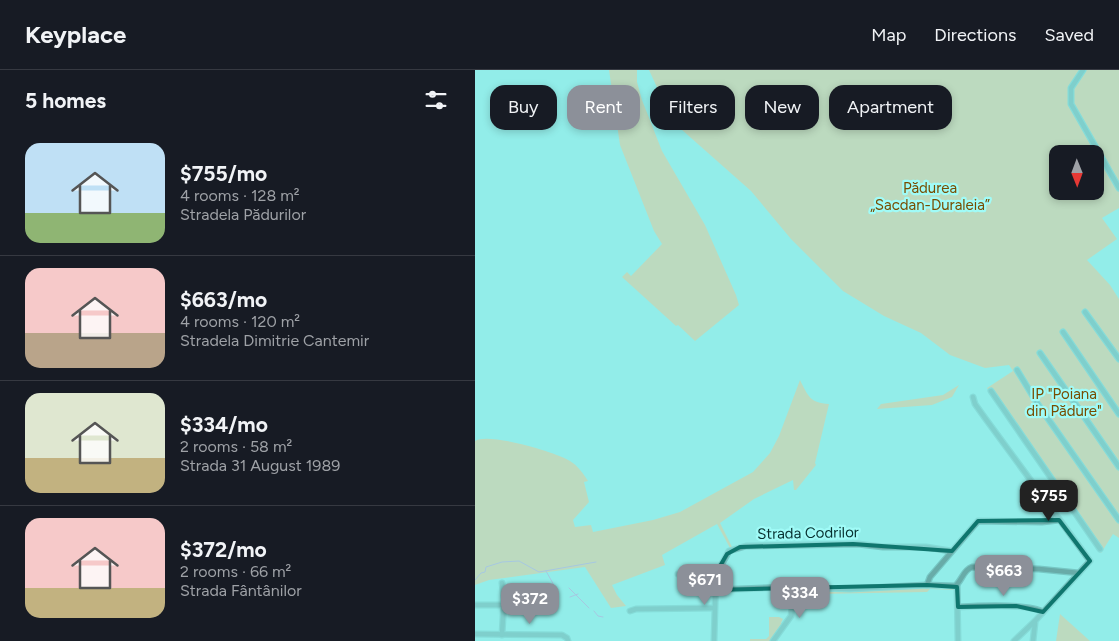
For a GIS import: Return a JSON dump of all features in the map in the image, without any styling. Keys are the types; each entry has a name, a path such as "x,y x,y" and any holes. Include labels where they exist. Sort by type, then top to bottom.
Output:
{"street":[{"path":"1083,70 1071,88 1071,104 1119,188"},
{"path":"1085,312 1119,359"},
{"path":"1063,332 1119,414"},
{"path":"1040,353 1119,467"},
{"path":"1017,370 1037,403 1119,520"},
{"path":"991,391 1100,549"},
{"path":"973,397 975,404 1090,561 1035,622 1014,641"},
{"path":"927,584 930,577 977,522 1042,522 1059,520"},
{"name":"Strada Codrilor","path":"716,573 729,551 753,546 864,544 883,547 926,547 951,551"},
{"path":"957,641 957,585 966,569 972,566 1079,573"},
{"path":"678,574 716,573 714,641"},
{"path":"502,583 502,635"},
{"path":"714,590 851,589 927,584 957,585"},
{"path":"773,641 791,616 794,588"},
{"path":"475,605 503,605"},
{"path":"958,607 1016,606 1036,608 1043,612"},
{"path":"630,611 636,609 715,608"},
{"path":"1033,641 1035,622"},
{"path":"475,634 563,635 568,641"}],"highlighted area":[{"path":"1059,520 1090,561 1043,612 1016,606 958,607 957,587 927,585 714,590 716,573 727,554 740,547 853,544 952,551 978,521"}],"green space":[{"path":"609,70 637,70 638,85 611,85"},
{"name":"Pădurea „Sacdan-Duraleia”","path":"649,70 1119,70 1119,208 1102,218 1117,239 1087,260 1110,285 1119,299 1119,538 1113,534 1101,553 994,400 987,388 1013,371 1009,365 985,368 950,355 921,333 884,316 843,291 791,239 751,191 682,130 735,130 735,85 656,85"},
{"path":"640,93 650,120 650,130 654,130 662,151 705,225 739,305 695,341 622,277 627,272 631,276 662,244 654,231 620,145 618,130 640,130"},
{"path":"800,380 810,398 829,404 816,465 796,490 794,490 793,480 754,499 720,523 732,547 730,548 717,524 662,555 665,565 612,585 626,606 611,608 585,567 489,580 475,585 475,441 493,439 522,444 562,457 573,463 588,481 584,482 589,502 573,520 575,527 591,525 593,532 653,520 680,512 753,472 770,453 779,436"},
{"path":"959,385 952,397 932,405 877,409 881,404 943,395"},
{"path":"955,588 955,590 930,589 927,592 818,594 816,592 796,592 796,590"},
{"path":"1060,614 1090,641 1056,641"},
{"path":"769,617 779,617 783,619 781,623 784,624 772,641 750,641 750,639 766,639 769,636"}],"waterway":[{"path":"475,580 481,573 485,572 486,567 502,562 519,561 539,572 596,562"},
{"path":"546,571 555,587"},
{"path":"569,588 589,608"},
{"path":"570,597 578,594"},
{"path":"594,611 598,616 603,617"}],"park label":[{"name":"IP \"Poiana din Pădure\"","path":"1064,402"}]}
